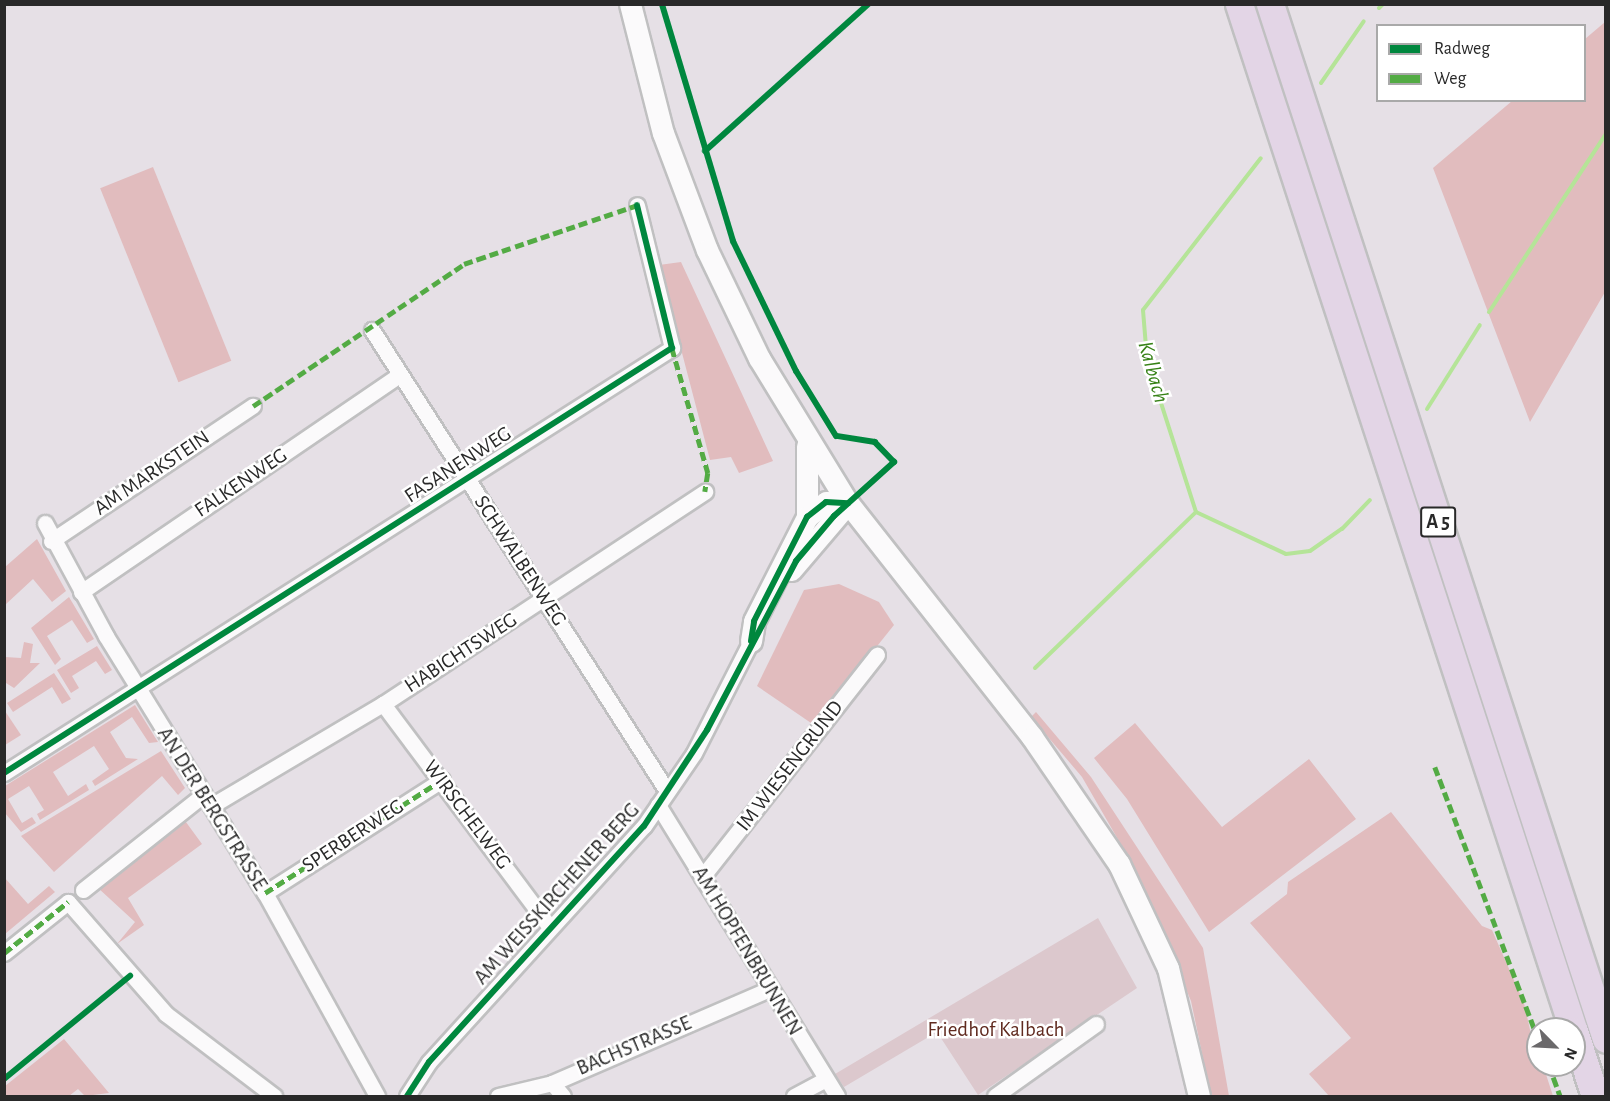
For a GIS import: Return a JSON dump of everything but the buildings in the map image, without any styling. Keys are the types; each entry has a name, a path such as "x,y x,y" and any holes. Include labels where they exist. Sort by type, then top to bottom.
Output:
{"highway":[{"name":"A 5","path":"1239,4 1570,1017"},
{"name":"A 5","path":"1270,4 1605,1039"},
{"name":"A 5","path":"1586,1068 1595,1096"}],"main road":[{"path":"630,4 663,133 707,250 807,442 869,532 1032,737 1119,864 1167,968 1199,1096"},
{"path":"807,442 816,522 869,532"},
{"name":"AM WEISSKIRCHENER BERG","path":"751,641 816,522 848,503"}],"street":[{"name":"FASANENWEG","path":"4,773 139,691 672,348 637,205"},
{"name":"SCHWALBENWEG","path":"372,330 668,791"},
{"name":"FALKENWEG","path":"81,592 400,374"},
{"name":"AM MARKSTEIN","path":"51,541 253,406"},
{"name":"HABICHTSWEG","path":"83,890 207,800 384,704 705,492"},
{"name":"AN DER BERGSTRASSE","path":"45,524 51,541 139,691 265,893 377,1096"},
{"name":"AM WEISSKIRCHENER BERG","path":"407,1096 429,1062 550,927 603,874 658,805 707,730 751,641"},
{"name":"IM WIESENGRUND","path":"702,877 877,655"},
{"name":"WIRSCHELWEG","path":"384,704 550,927"},
{"name":"SPERBERWEG","path":"265,893 442,780"},
{"name":"AM HOPFENBRUNNEN","path":"658,805 769,989 837,1096"},
{"path":"4,952 68,902 166,1014 274,1096"},
{"name":"BACHSTRASSE","path":"498,1096 552,1083 769,989"},
{"path":"995,1096 1096,1024"},
{"path":"794,1096 826,1079"},
{"path":"552,1083 562,1096"}],"shaded area":[{"path":"1605,22 1605,292 1530,422 1433,168 1511,102 1586,102 1586,38"},
{"path":"153,167 231,361 178,382 100,188"},
{"path":"681,262 773,461 739,473 731,457 710,460 659,265"},
{"path":"37,539 66,591 52,602 33,579 5,605 5,567"},
{"path":"839,584 879,602 894,625 814,725 757,686 804,590"},
{"path":"69,597 94,639 87,643 72,620 47,636 61,659 55,665 31,628"},
{"path":"24,642 33,644 30,663 40,663 14,688 6,683 5,657 21,658"},
{"path":"97,646 112,670 105,674 96,661 72,676 79,688 71,693 57,670"},
{"path":"54,673 71,699 62,704 52,687 13,712 7,703"},
{"path":"135,705 158,742 149,743 132,717 110,732 126,758 138,759 95,786 92,781 109,769 94,746 53,772 68,796 86,784 89,790 40,820 37,814 44,810 29,786 8,799 22,823 32,817 36,823 21,832 5,813 5,786"},
{"path":"5,711 21,735 4,745"},
{"path":"1036,712 1091,777 1203,948 1229,1096 1211,1096 1191,1001 1138,874 1082,777 1031,717"},
{"path":"1135,723 1222,827 1309,759 1356,819 1209,932 1127,799 1094,758"},
{"path":"161,751 185,788 178,795 162,776 54,872 21,836"},
{"path":"1391,812 1482,926 1492,930 1524,1003 1527,1017 1526,1077 1547,1077 1553,1096 1329,1096 1309,1074 1351,1038 1250,923 1287,894 1288,882"},
{"path":"183,818 202,844 128,898 144,925 117,944 135,922 97,887"},
{"path":"4,877 28,904 49,886 55,892 5,934"},
{"path":"64,1039 109,1093 85,1096 78,1089 69,1096 5,1096 5,1086"}],"green space":[{"name":"Friedhof Kalbach","path":"1098,918 1137,988 978,1095 937,1032 844,1087 835,1074"}],"waterway":[{"name":"Kalbach","path":"1379,8 1383,4"},
{"name":"Kalbach","path":"1321,83 1364,21"},
{"name":"Kalbach","path":"1489,312 1606,134"},
{"name":"Kalbach","path":"1035,668 1196,512 1147,359 1143,310 1261,158"},
{"name":"Kalbach","path":"1427,409 1480,325"},
{"name":"Kalbach","path":"1196,512 1286,554 1310,551 1342,529 1370,500"}],"marked path":[{"path":"253,406 464,264 637,205"},
{"path":"672,348 708,473 705,492"},
{"path":"1435,767 1530,1017"},
{"path":"265,893 442,780"},
{"path":"4,953 68,902"},
{"path":"1553,1077 1560,1096"}],"cycle path":[{"path":"407,1096 429,1062 644,826 707,730 796,561 834,516 894,462 875,442 836,436 796,371 733,241 662,4"},
{"path":"705,151 868,4"},
{"path":"4,773 672,348 637,205"},
{"path":"751,641 754,621 807,517 826,502 848,503"},
{"path":"4,1079 130,976"}]}
